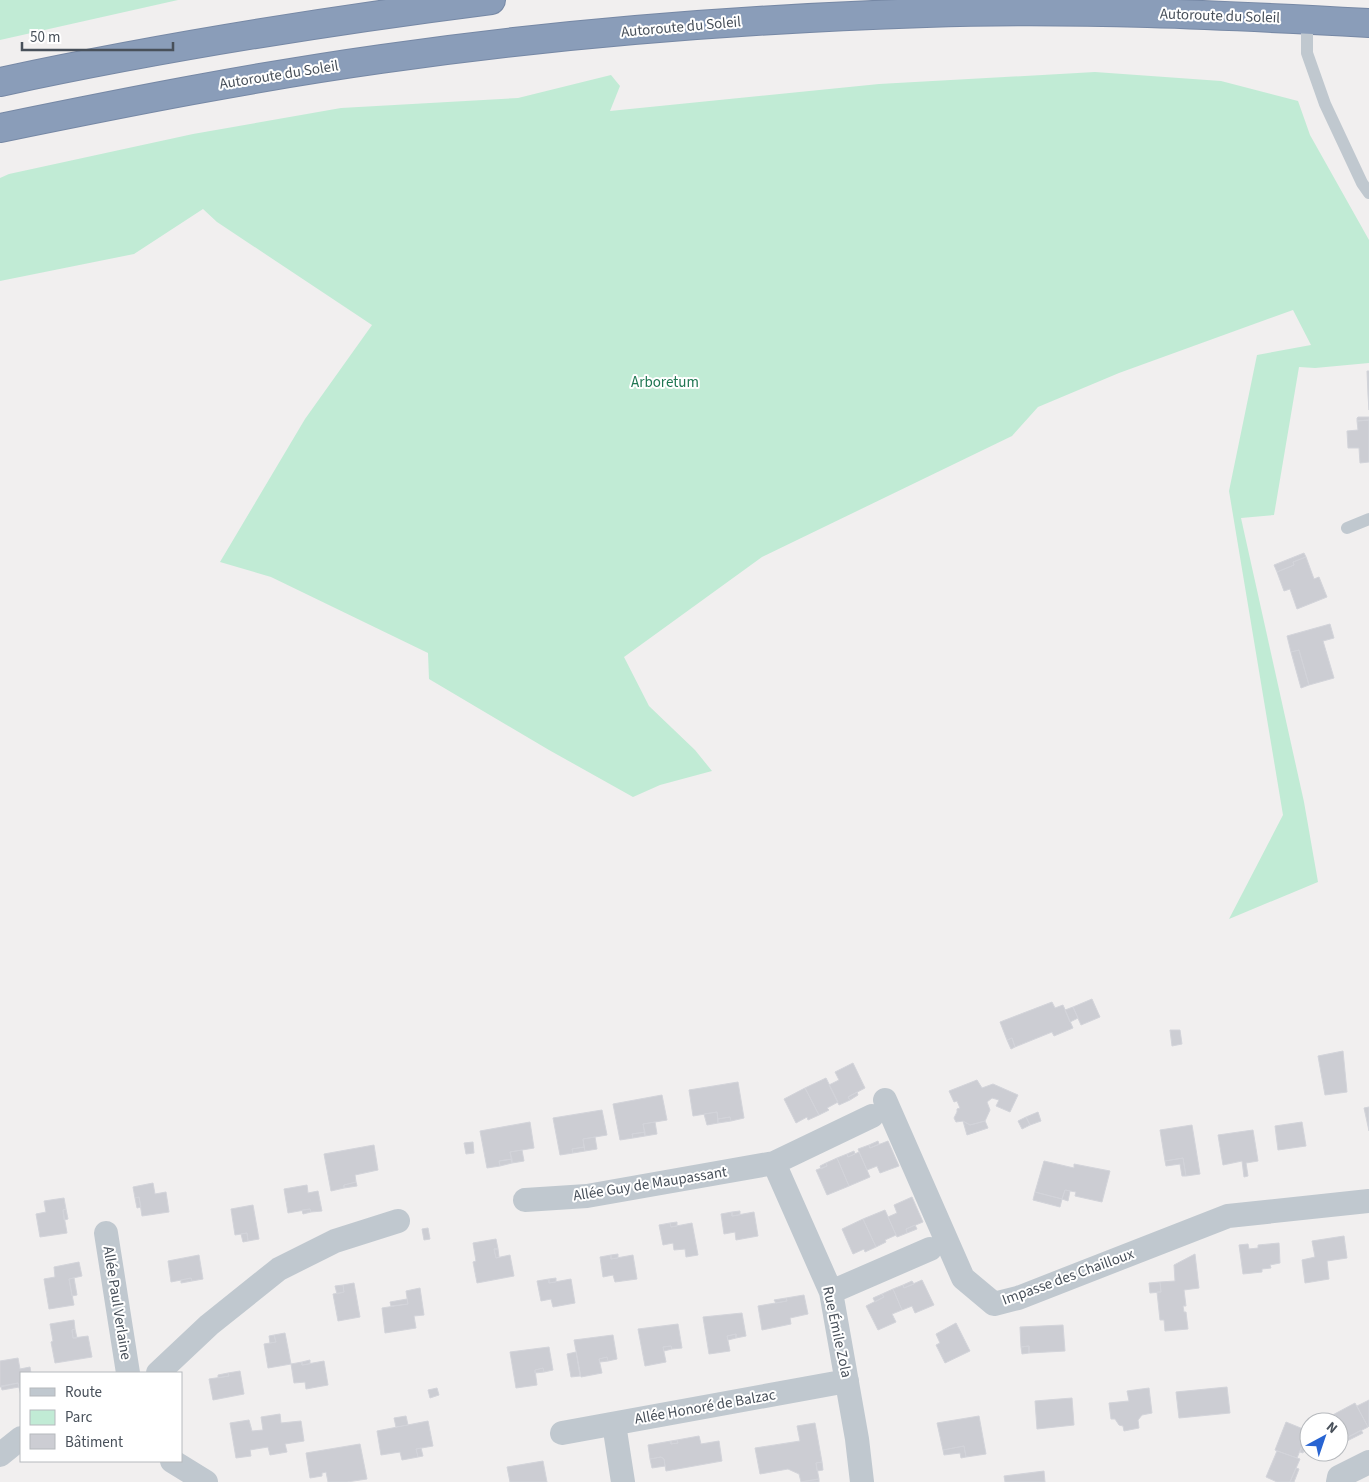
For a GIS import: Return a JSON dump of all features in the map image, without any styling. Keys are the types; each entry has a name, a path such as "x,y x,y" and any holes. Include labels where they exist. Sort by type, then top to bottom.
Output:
{"highway":[{"path":"0,82 225,38 491,0"},
{"name":"Autoroute du Soleil","path":"0,128 234,82 372,60 504,43 626,31 730,23 928,13 1064,12 1170,14 1363,23"}],"street":[{"name":"Allée Guy de Maupassant","path":"525,1200 587,1196 774,1163 879,1108"},
{"name":"Impasse des Chailloux","path":"879,1108 963,1278 994,1304 1018,1298 1228,1216 1369,1200"},
{"name":"Rue Émile Zola","path":"774,1163 831,1292 858,1439 862,1482"},
{"path":"159,1372 209,1325 279,1269 335,1241 398,1221"},
{"name":"Allée Paul Verlaine","path":"106,1233 128,1372"},
{"path":"831,1292 930,1249"},
{"name":"Allée Honoré de Balzac","path":"562,1433 848,1381"},
{"path":"614,1424 623,1482"},
{"path":"0,1455 20,1439"},
{"path":"174,1462 206,1482"},
{"path":"1338,1482 1339,1477 1369,1462"}],"lane":[{"path":"1307,20 1307,53 1324,104 1362,183 1369,193"},
{"path":"1347,528 1369,518"}],"green space":[{"path":"0,0 178,0 0,40"},
{"name":"Arboretum","path":"1095,72 1221,81 1298,101 1310,135 1369,240 1369,363 1315,368 1299,367 1274,515 1241,518 1304,802 1318,882 1229,919 1283,815 1229,491 1257,355 1311,345 1293,310 1119,373 1038,407 1012,436 762,557 624,657 649,706 695,750 712,771 660,785 633,797 429,679 428,653 271,577 220,562 305,419 372,325 217,222 203,209 134,254 0,281 0,178 9,174 193,134 341,108 518,98 611,75 620,86 610,111 879,84"}],"building":[{"path":"1367,371 1369,371 1369,410 1368,395"},
{"path":"1358,417 1369,417 1369,420 1357,421"},
{"path":"1369,420 1369,462 1360,463 1359,448 1348,448 1347,431 1358,430 1357,421"},
{"path":"1304,553 1306,557 1293,562 1294,565 1277,572 1274,565"},
{"path":"1306,557 1314,579 1319,577 1327,597 1297,609 1290,589 1284,591 1277,572 1294,565 1293,562"},
{"path":"1330,624 1334,638 1323,641 1334,678 1309,685 1299,650 1291,652 1287,636"},
{"path":"1299,650 1309,685 1301,688 1291,652"},
{"path":"1092,999 1100,1017 1081,1025 1073,1007"},
{"path":"1052,1002 1055,1008 1063,1005 1073,1028 1054,1036 1052,1032 1015,1047 1012,1038 1007,1040 1000,1022"},
{"path":"1073,1007 1078,1018 1070,1022 1065,1010"},
{"path":"1170,1030 1180,1030 1182,1044 1172,1046"},
{"path":"1012,1038 1015,1047 1011,1049 1007,1040"},
{"path":"1343,1051 1347,1092 1325,1095 1318,1056"},
{"path":"853,1063 865,1088 848,1097 850,1100 839,1105 829,1085 839,1080 835,1072"},
{"path":"826,1078 838,1102 827,1108 829,1110 819,1115 805,1088"},
{"path":"977,1080 982,1088 993,1084 1018,1095 1010,1112 996,1106 999,1100 992,1098 987,1102 990,1110 985,1121 970,1125 963,1121 956,1122 954,1118 957,1109 960,1108 957,1101 954,1102 949,1091"},
{"path":"738,1082 744,1118 731,1121 730,1117 718,1119 717,1112 693,1116 689,1090"},
{"path":"805,1088 819,1115 808,1120 807,1117 796,1123 784,1099"},
{"path":"857,1092 858,1095 850,1100 848,1097"},
{"path":"662,1095 667,1120 643,1124 645,1132 632,1134 633,1138 620,1140 613,1104"},
{"path":"1369,1107 1369,1131 1364,1108"},
{"path":"602,1110 607,1135 583,1139 584,1147 572,1149 573,1153 560,1155 553,1118"},
{"path":"717,1112 718,1123 707,1125 704,1114"},
{"path":"1038,1112 1041,1121 1030,1125 1026,1117"},
{"path":"730,1117 731,1121 718,1123 718,1119"},
{"path":"1026,1117 1030,1125 1022,1129 1018,1121"},
{"path":"963,1121 970,1125 985,1121 988,1128 967,1135"},
{"path":"530,1122 534,1148 510,1152 512,1159 499,1161 500,1166 487,1168 480,1131"},
{"path":"655,1122 657,1134 645,1136 643,1124"},
{"path":"1302,1122 1306,1146 1278,1150 1275,1126"},
{"path":"1192,1125 1200,1174 1186,1176 1183,1158 1165,1161 1160,1130"},
{"path":"1253,1130 1258,1161 1246,1163 1248,1176 1244,1177 1242,1161 1223,1165 1218,1135"},
{"path":"645,1132 645,1136 633,1138 632,1134"},
{"path":"595,1137 597,1149 585,1151 583,1139"},
{"path":"878,1141 879,1144 870,1148 869,1145"},
{"path":"888,1141 899,1166 880,1173 877,1166 867,1170 858,1149 869,1145 870,1148"},
{"path":"473,1142 474,1153 466,1154 464,1143"},
{"path":"374,1145 378,1170 355,1175 356,1182 344,1185 344,1188 331,1191 324,1154"},
{"path":"584,1147 585,1151 573,1153 572,1149"},
{"path":"522,1150 524,1161 512,1163 510,1152"},
{"path":"854,1151 855,1154 848,1157 847,1154"},
{"path":"859,1152 870,1177 849,1186 837,1158 847,1154 848,1157"},
{"path":"837,1158 849,1186 827,1195 816,1170 827,1166 826,1163"},
{"path":"1183,1158 1186,1176 1182,1176 1180,1164 1166,1166 1165,1161"},
{"path":"512,1159 512,1163 500,1166 499,1161"},
{"path":"1044,1161 1074,1168 1074,1164 1110,1171 1102,1202 1075,1196 1076,1192 1065,1190 1062,1199 1035,1192"},
{"path":"826,1163 827,1166 821,1169 820,1166"},
{"path":"356,1182 357,1186 344,1188 344,1185"},
{"path":"153,1183 155,1194 166,1192 169,1212 142,1216 139,1197 135,1198 133,1187"},
{"path":"307,1185 308,1193 318,1191 322,1211 311,1212 310,1209 288,1213 284,1189"},
{"path":"1065,1190 1070,1191 1068,1201 1062,1199"},
{"path":"1035,1192 1062,1199 1060,1207 1033,1200"},
{"path":"139,1197 141,1207 137,1208 135,1198"},
{"path":"912,1197 923,1222 906,1229 907,1233 897,1237 888,1217 897,1213 894,1205"},
{"path":"64,1198 66,1209 63,1210 67,1233 40,1237 36,1214 46,1212 44,1201"},
{"path":"253,1205 259,1239 248,1241 247,1233 235,1235 231,1209"},
{"path":"66,1209 68,1219 64,1220 63,1210"},
{"path":"310,1209 311,1212 303,1214 302,1210"},
{"path":"885,1210 896,1235 876,1247 863,1219"},
{"path":"740,1211 740,1215 732,1216 732,1212"},
{"path":"732,1212 732,1216 754,1212 758,1236 736,1240 735,1232 724,1234 721,1214"},
{"path":"863,1219 876,1247 865,1252 864,1249 853,1254 842,1229"},
{"path":"677,1222 677,1226 671,1227 670,1223"},
{"path":"670,1223 671,1227 692,1223 698,1255 686,1257 685,1249 674,1250 673,1243 663,1245 659,1225"},
{"path":"915,1225 917,1229 907,1233 906,1229"},
{"path":"428,1228 430,1239 424,1240 422,1229"},
{"path":"247,1233 248,1241 243,1242 241,1234"},
{"path":"1344,1236 1347,1258 1327,1261 1329,1279 1305,1283 1302,1260 1315,1257 1312,1241"},
{"path":"496,1239 498,1249 494,1249 496,1258 510,1255 514,1276 477,1283 473,1262 476,1261 473,1243"},
{"path":"1279,1243 1280,1263 1270,1265 1271,1268 1262,1269 1262,1272 1243,1274 1239,1245 1248,1244 1249,1249 1258,1248 1258,1245"},
{"path":"494,1249 498,1249 499,1257 496,1258"},
{"path":"618,1254 618,1258 611,1259 611,1255"},
{"path":"1195,1254 1199,1288 1184,1290 1186,1306 1183,1306 1184,1312 1186,1312 1188,1329 1165,1331 1164,1320 1160,1320 1157,1292 1161,1292 1160,1282 1175,1281 1174,1265"},
{"path":"199,1255 203,1279 192,1281 191,1278 171,1282 168,1261"},
{"path":"611,1255 611,1259 633,1255 637,1279 615,1282 613,1275 603,1277 600,1257"},
{"path":"79,1262 82,1276 69,1279 74,1305 49,1309 44,1279 55,1277 54,1267"},
{"path":"74,1278 77,1295 72,1296 69,1279"},
{"path":"191,1278 192,1281 181,1283 181,1280"},
{"path":"556,1278 556,1282 549,1283 549,1279"},
{"path":"549,1279 549,1283 571,1279 575,1303 553,1307 551,1299 541,1301 537,1281"},
{"path":"922,1280 934,1305 915,1313 912,1306 902,1310 893,1289 903,1285 904,1288"},
{"path":"912,1281 914,1284 904,1288 903,1285"},
{"path":"1160,1282 1161,1292 1150,1293 1149,1283"},
{"path":"354,1283 360,1317 338,1321 333,1294 344,1292 343,1285"},
{"path":"343,1285 344,1292 337,1294 335,1286"},
{"path":"420,1288 424,1315 414,1316 416,1328 385,1333 382,1308 408,1304 406,1291"},
{"path":"893,1289 902,1310 892,1314 896,1322 878,1330 866,1306 884,1297 882,1294"},
{"path":"882,1294 884,1297 875,1302 873,1298"},
{"path":"804,1295 808,1314 790,1318 791,1324 762,1330 758,1306 787,1301 786,1298"},
{"path":"786,1298 787,1301 776,1303 774,1300"},
{"path":"407,1299 408,1304 391,1306 390,1302"},
{"path":"742,1313 746,1336 736,1338 736,1334 727,1336 730,1351 709,1354 703,1317"},
{"path":"74,1320 73,1338 88,1336 92,1357 55,1363 50,1324"},
{"path":"956,1323 970,1351 945,1363 936,1345 940,1343 936,1334"},
{"path":"678,1324 682,1348 672,1349 671,1346 663,1347 666,1362 645,1366 638,1329"},
{"path":"1063,1325 1065,1351 1029,1353 1029,1346 1021,1347 1020,1327"},
{"path":"75,1329 77,1338 73,1338 72,1330"},
{"path":"285,1333 291,1364 268,1368 264,1344 276,1342 274,1335"},
{"path":"736,1334 736,1338 728,1340 727,1336"},
{"path":"274,1335 276,1342 270,1343 269,1336"},
{"path":"613,1335 617,1359 608,1361 607,1357 599,1359 602,1373 581,1377 574,1340"},
{"path":"671,1346 672,1349 664,1351 663,1347"},
{"path":"1029,1346 1029,1353 1022,1354 1021,1347"},
{"path":"549,1347 553,1370 544,1372 543,1368 535,1370 537,1385 516,1388 510,1352"},
{"path":"576,1352 580,1376 571,1377 567,1354"},
{"path":"607,1357 608,1361 600,1362 599,1359"},
{"path":"18,1358 20,1369 30,1367 31,1372 20,1372 20,1392 18,1383 0,1387 0,1361"},
{"path":"310,1360 310,1364 302,1365 302,1362"},
{"path":"324,1361 328,1385 306,1389 305,1382 294,1383 291,1364 302,1362 302,1365"},
{"path":"543,1368 544,1372 535,1373 535,1370"},
{"path":"240,1371 244,1394 213,1400 209,1379 229,1376 228,1373"},
{"path":"228,1373 229,1376 218,1378 218,1375"},
{"path":"18,1383 19,1387 2,1390 1,1386"},
{"path":"1227,1387 1230,1413 1179,1418 1176,1392"},
{"path":"437,1388 439,1395 430,1398 428,1390"},
{"path":"1149,1388 1152,1413 1142,1415 1138,1420 1139,1428 1124,1431 1123,1426 1119,1425 1115,1419 1111,1419 1109,1403 1129,1401 1127,1391"},
{"path":"1072,1398 1074,1425 1037,1429 1035,1401"},
{"path":"1369,1400 1369,1426 1368,1427 1357,1406"},
{"path":"1355,1403 1368,1427 1349,1437 1349,1412 1338,1412"},
{"path":"280,1414 281,1423 301,1421 304,1441 285,1444 287,1452 270,1455 268,1447 250,1450 251,1456 236,1458 230,1423 249,1420 252,1431 263,1430 261,1417"},
{"path":"406,1416 408,1425 396,1427 394,1418"},
{"path":"979,1416 986,1454 966,1457 964,1446 943,1450 937,1423"},
{"path":"428,1421 433,1446 416,1449 418,1457 402,1460 400,1452 381,1455 377,1431"},
{"path":"1286,1422 1299,1427 1299,1453 1297,1458 1275,1450"},
{"path":"815,1423 822,1462 816,1463 819,1479 801,1482 799,1474 788,1469 760,1474 755,1448 800,1441 797,1426"},
{"path":"1361,1430 1363,1433 1349,1440 1349,1437"},
{"path":"699,1436 701,1444 719,1441 722,1461 666,1471 664,1459 661,1457 650,1459 648,1445 671,1441 671,1444 678,1443 677,1440"},
{"path":"677,1440 678,1443 671,1444 671,1441"},
{"path":"360,1444 367,1479 328,1482 326,1472 322,1473 322,1476 310,1478 306,1453"},
{"path":"964,1446 966,1457 961,1458 960,1453 944,1455 943,1450"},
{"path":"421,1448 423,1456 418,1457 416,1449"},
{"path":"1277,1451 1299,1459 1290,1482 1277,1482 1266,1477"},
{"path":"661,1457 664,1459 665,1466 652,1468 650,1459"},
{"path":"543,1461 547,1482 510,1482 507,1467"},
{"path":"822,1462 823,1470 817,1471 816,1463"},
{"path":"1296,1468 1299,1469 1294,1482 1290,1482"},
{"path":"1044,1471 1045,1482 1005,1482 1004,1476"},
{"path":"819,1479 819,1482 801,1482"}]}
